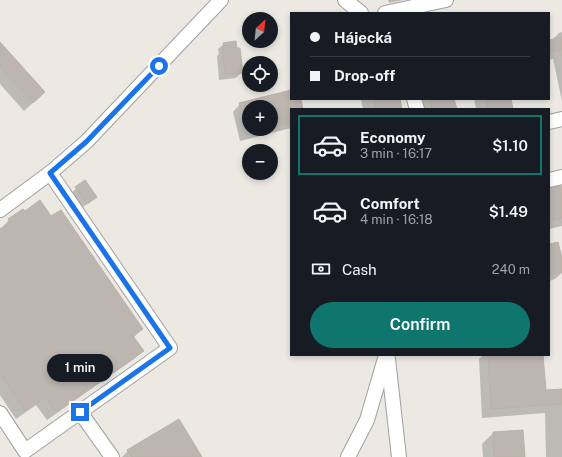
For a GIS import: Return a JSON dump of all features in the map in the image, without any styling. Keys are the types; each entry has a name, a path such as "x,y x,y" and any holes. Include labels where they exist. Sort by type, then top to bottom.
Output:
{"street":[{"path":"0,210 50,173 86,142 221,0"},
{"path":"345,0 360,12"},
{"path":"390,12 446,0"},
{"path":"550,122 562,119"},
{"path":"0,414 27,454 80,412 170,348 50,173"},
{"path":"550,180 562,177"},
{"path":"348,457 367,420 387,356"},
{"path":"387,356 399,457"},
{"path":"80,412 112,457"}],"building":[{"path":"562,37 562,50 550,52 550,40"},
{"path":"236,41 237,48 240,48 242,73 225,74 222,49 224,49 223,43"},
{"path":"0,42 45,92 33,103 0,66"},
{"path":"290,90 290,100 301,100 303,108 290,108 290,123 278,126 278,100 251,100"},
{"path":"374,100 400,100 402,108 376,108"},
{"path":"430,100 454,100 457,108 432,108"},
{"path":"486,100 511,100 513,108 488,108"},
{"path":"242,102 242,107 240,107 239,103"},
{"path":"85,180 97,197 87,204 75,187"},
{"path":"562,186 562,218 550,221 550,188"},
{"path":"40,200 51,216 61,210 143,329 133,336 144,351 56,412 45,397 25,411 0,374 0,229 10,222 8,219 23,209 25,211"},
{"path":"558,242 562,258 562,272 550,275 550,244"},
{"path":"488,356 543,356 546,390 562,389 562,404 491,409"},
{"path":"179,419 202,457 132,457 127,450"},
{"path":"523,430 525,457 494,457 493,432"}],"route":[{"path":"80,412 170,348 50,173 86,142 159,66"}]}
